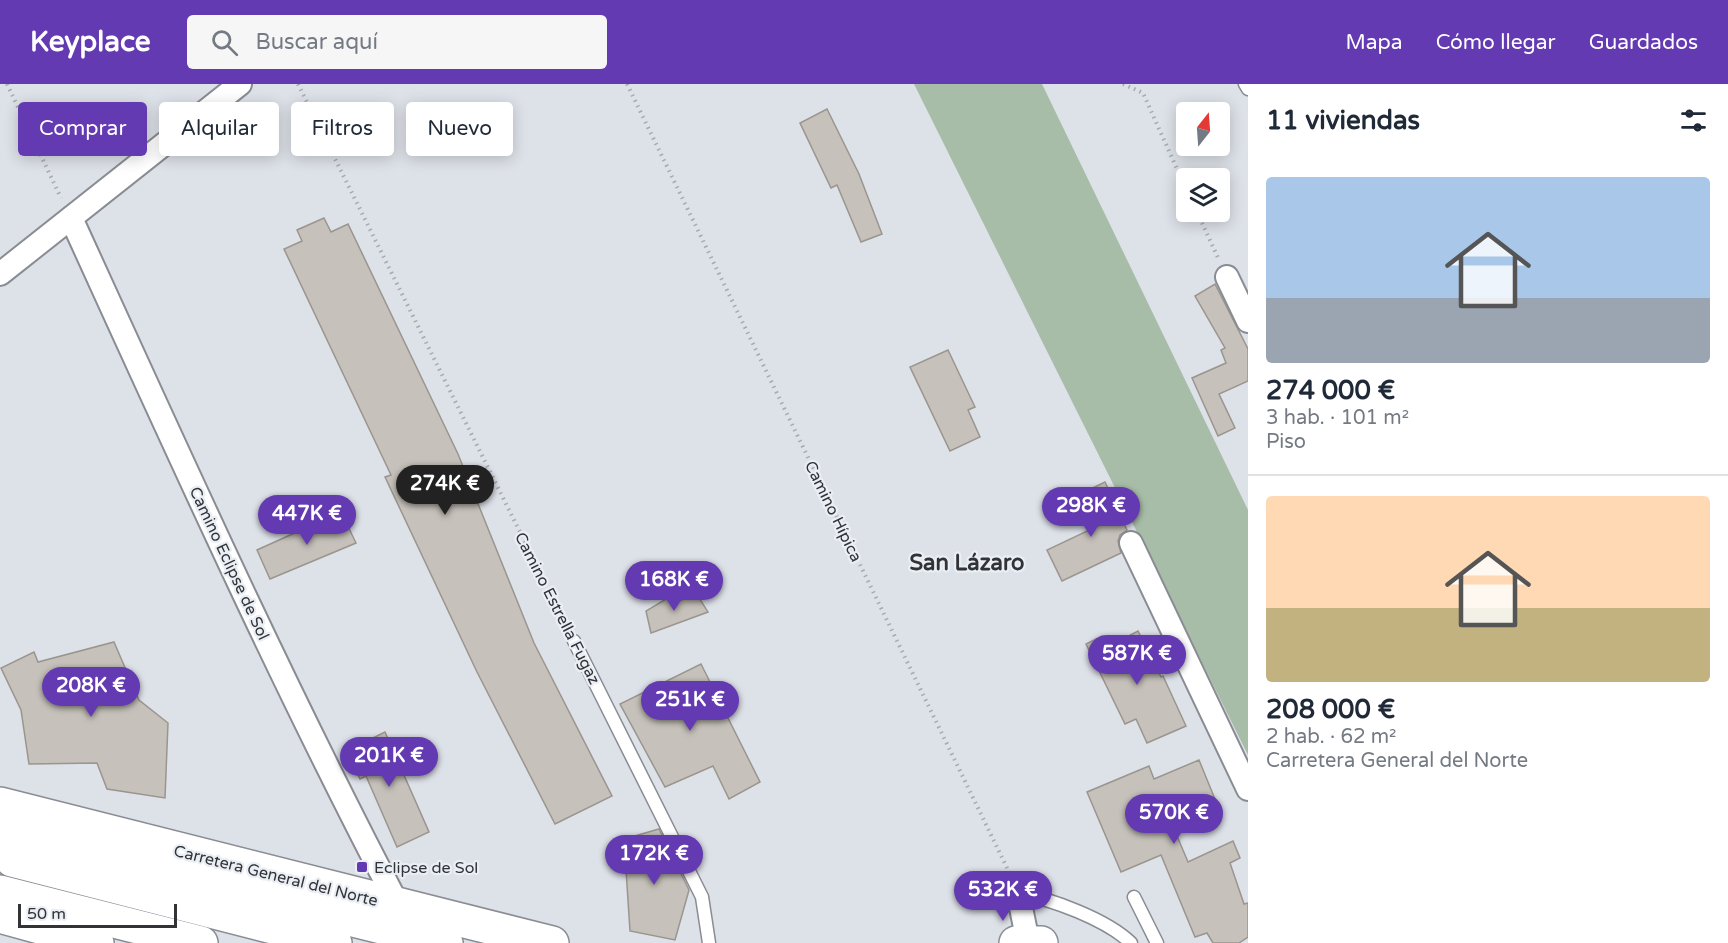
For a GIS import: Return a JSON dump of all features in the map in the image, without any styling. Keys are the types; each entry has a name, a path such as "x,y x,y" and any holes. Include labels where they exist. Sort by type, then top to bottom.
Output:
{"main road":[{"name":"Carretera General del Norte","path":"0,804 552,943"},
{"path":"0,836 87,854 446,943"},
{"path":"0,857 335,943"},
{"path":"0,892 201,943"},
{"path":"0,916 97,943"}],"street":[{"path":"0,274 240,84"},
{"name":"Camino Eclipse de Sol","path":"71,218 226,558 398,905"},
{"path":"1227,277 1248,321"},
{"path":"1131,543 1248,789"},
{"path":"1017,893 1028,943"}],"lane":[{"path":"1245,84 1248,89"},
{"name":"Camino Estrella Fugaz","path":"574,641 702,897 709,943"},
{"path":"1017,893 1042,898 1078,912 1124,936 1131,943"},
{"path":"1134,897 1156,943"}],"path":[{"path":"8,84 71,218"},
{"name":"Camino Estrella Fugaz","path":"298,84 574,641"},
{"name":"Camino Hípica","path":"627,84 1005,863 1017,893"},
{"path":"1123,84 1143,93 1177,168"},
{"path":"1202,222 1227,277"}],"green space":[{"path":"914,84 1042,84 1248,510 1248,755"}],"building":[{"path":"827,109 859,174 882,234 861,242 837,185 831,188 800,123"},
{"path":"324,218 331,232 348,224 458,454 534,643 612,796 555,824 477,672 385,477 391,475 284,249 302,241 297,230"},
{"path":"1215,284 1248,349 1248,381 1219,394 1235,428 1218,436 1192,378 1226,363 1221,350 1225,348 1195,296"},
{"path":"948,350 975,407 968,410 980,437 950,451 910,367"},
{"path":"1105,482 1127,530 1120,535 1118,541 1121,553 1062,581 1047,550 1100,525 1084,492"},
{"path":"341,512 356,543 270,579 257,550"},
{"path":"696,593 708,612 651,633 646,611 671,596 673,604"},
{"path":"1138,631 1161,677 1163,676 1186,726 1147,743 1136,719 1125,724 1086,644 1102,636 1108,647"},
{"path":"114,642 139,700 168,723 165,798 107,789 97,763 29,764 21,710 1,668 34,652 38,662"},
{"path":"701,664 760,782 729,799 713,766 665,787 620,704"},
{"path":"385,732 429,832 397,847 366,776 360,779 346,751"},
{"path":"1199,760 1217,804 1172,824 1188,862 1233,841 1240,858 1230,863 1244,904 1248,903 1248,937 1239,943 1213,943 1207,933 1195,937 1161,855 1121,872 1087,792 1149,766 1154,779"},
{"path":"659,829 689,890 675,940 630,931 624,839"}],"place":[{"name":"Eclipse de Sol","path":"362,867"}],"district":[{"name":"San Lázaro","path":"967,562"}]}
